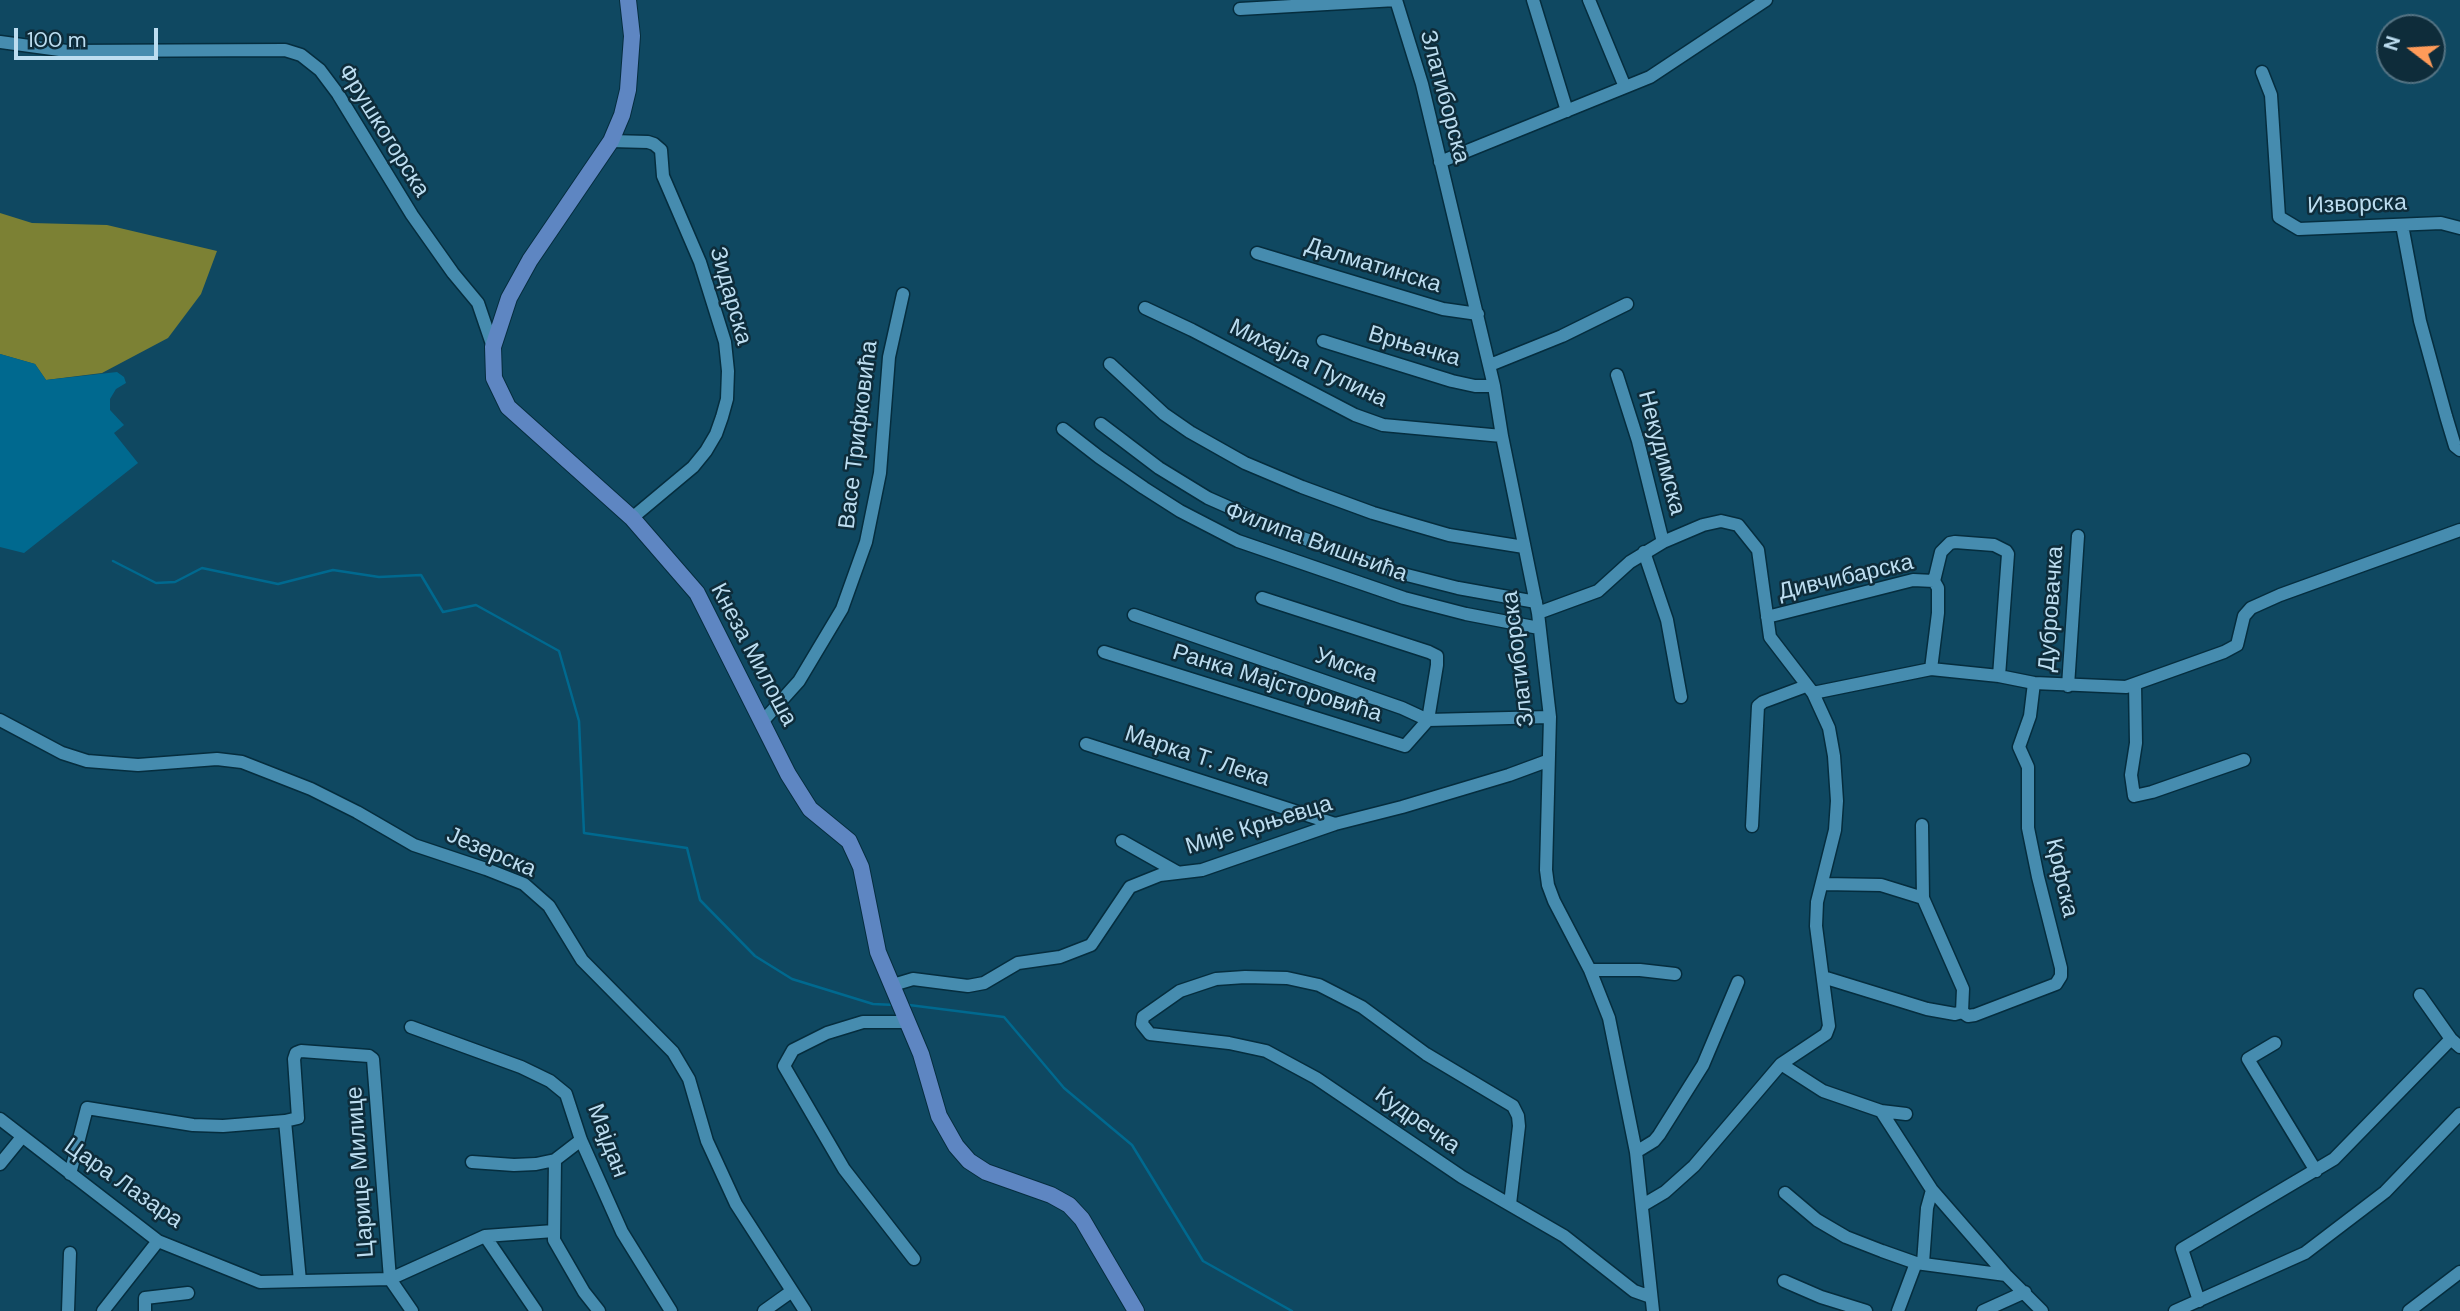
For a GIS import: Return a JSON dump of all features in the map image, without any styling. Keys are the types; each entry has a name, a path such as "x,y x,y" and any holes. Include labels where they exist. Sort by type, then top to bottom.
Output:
{"street":[{"name":"Кнеза Милоша","path":"628,0 632,36 628,90 622,115 611,141 530,260 509,298 493,347 494,378 508,407 632,518 697,593 788,774 810,809 849,841 857,857 878,952 922,1054 939,1116 956,1146 969,1161 986,1172 1051,1195 1069,1205 1083,1219 1136,1311"},
{"path":"1240,9 1396,0"},
{"name":"Златиборска","path":"1396,0 1422,84 1490,365 1537,607 1550,717 1547,761 1548,884 1590,970 1609,1018 1636,1152 1653,1311"},
{"path":"1533,0 1567,111"},
{"path":"1589,0 1625,88"},
{"path":"1440,162 1650,78 1766,0"},
{"name":"Фрушкогорска","path":"0,42 67,51 285,50 301,55 320,70 338,94 412,215 478,303 493,347"},
{"name":"Изворска","path":"2262,72 2271,94 2279,218 2298,229 2441,223 2460,228"},
{"name":"Зидарска","path":"611,141 648,142 661,150 663,176 700,262 725,342 728,371 727,399 716,434 706,451 693,467 632,518"},
{"path":"2402,225 2420,321 2455,446 2460,450"},
{"name":"Далматинска","path":"1257,253 1443,309 1478,314"},
{"name":"Васе Трифковића","path":"763,721 799,681 842,610 866,542 880,473 889,357 903,294"},
{"path":"1490,365 1562,336 1627,304"},
{"name":"Михајла Пупина","path":"1146,308 1355,415 1382,425 1502,436"},
{"name":"Врњачка","path":"1323,341 1452,381 1475,386 1494,386"},
{"path":"1110,365 1164,414 1245,463 1373,513 1449,535 1524,547"},
{"name":"Некудимска","path":"1617,375 1638,441 1663,542"},
{"path":"1101,424 1184,484 1208,498 1278,529 1395,572 1537,607 1598,591 1644,552 1703,525 1721,521 1738,525 1758,550 1770,637 1810,689 1829,728 1834,756 1837,801 1835,830 1817,902 1816,926 1829,1026 1826,1034 1781,1064 1694,1166 1665,1192 1643,1205"},
{"name":"Филипа Вишњића","path":"1063,429 1162,500 1238,541 1404,598 1466,614 1539,628"},
{"path":"1752,826 1758,706 1763,702 1810,689 1931,669 1999,676 2034,683 2126,687 2224,652 2236,645 2244,617 2251,608 2460,530"},
{"name":"Дубровачка","path":"2068,686 2078,536"},
{"path":"1931,669 1938,613 1938,588 1934,581 1941,552 1953,542 1997,546 2008,554 1999,676"},
{"path":"1644,552 1667,620 1681,698"},
{"name":"Дивчибарска","path":"1767,618 1913,580 1934,581"},
{"path":"1262,598 1437,656 1428,720"},
{"name":"Умска","path":"1133,615 1402,708 1428,720 1550,717"},
{"name":"Ранка Мајсторовића","path":"1104,652 1405,746 1428,720"},
{"name":"Крфска","path":"1962,1012 1972,1016 2056,984 2061,976 2028,828 2028,767 2019,747 2029,716 2034,683"},
{"path":"2135,684 2136,743 2131,775 2134,796 2244,760"},
{"name":"Језерска","path":"0,720 62,753 87,761 138,765 217,759 242,762 311,789 414,845 524,884 549,906 582,960 673,1052 689,1079 707,1141 736,1204 805,1311"},
{"name":"Марка Т. Лека","path":"1086,744 1335,824"},
{"name":"Мије Крњевца","path":"914,1259 844,1169 784,1066 793,1050 827,1033 901,1004 913,979 968,986 984,983 1018,963 1060,957 1091,945 1130,887 1160,874 1202,870 1335,824 1426,800 1547,761"},
{"path":"1822,977 1927,1009 1955,1014 1962,1012 1963,989 1923,898 1922,825"},
{"path":"1122,841 1177,872"},
{"path":"1823,884 1881,885 1923,898"},
{"path":"1590,970 1640,970 1675,974"},
{"name":"Кудречка","path":"1510,1204 1518,1116 1513,1106 1426,1054 1362,1007 1320,985 1287,978 1216,979 1180,991 1143,1017 1142,1024 1150,1034 1266,1051 1316,1078 1462,1177 1564,1236 1634,1291 1651,1297"},
{"path":"1636,1152 1659,1135 1703,1065 1738,982"},
{"path":"2199,1301 2182,1249 2334,1159 2455,1043 2420,995"},
{"name":"Мајдан","path":"412,1028 522,1067 566,1094 581,1140 622,1232 671,1311"},
{"path":"2275,1043 2248,1059 2316,1171"},
{"name":"Царице Милице","path":"285,1121 298,1118 294,1059 296,1053 301,1051 369,1056 373,1059 390,1279 412,1311"},
{"path":"1781,1064 1823,1091 1881,1111 1906,1114"},
{"path":"70,1174 87,1108 193,1125 223,1126 285,1121 300,1281"},
{"path":"1881,1111 1932,1190 2006,1275 2042,1311"},
{"path":"2175,1311 2305,1253 2385,1192 2460,1114"},
{"name":"Цара Лазара","path":"0,1119 158,1241 260,1282 390,1279 485,1236 554,1231"},
{"path":"0,1164 22,1137"},
{"path":"472,1162 536,1164 555,1160 581,1140"},
{"path":"555,1160 554,1240 584,1292 599,1311"},
{"path":"1898,1311 1919,1263 1932,1190"},
{"path":"1785,1194 1817,1220 1846,1237 1919,1263 2006,1275"},
{"path":"485,1236 536,1311"},
{"path":"103,1311 158,1241"},
{"path":"68,1311 70,1253"},
{"path":"2409,1311 2460,1272"},
{"path":"1784,1281 1821,1297 1867,1311"},
{"path":"764,1311 792,1291"},
{"path":"1983,1311 2025,1292"},
{"path":"145,1311 145,1298 188,1293"}],"green space":[{"path":"0,213 32,223 107,225 217,251 201,294 168,338 102,373 46,380 35,364 0,354"}],"water":[{"path":"0,354 35,364 46,380 117,372 124,377 126,383 116,389 110,399 110,410 124,425 114,433 138,463 24,553 0,547"}],"waterway":[{"path":"113,561 156,583 175,582 202,568 278,584 333,570 379,577 421,575 443,612 476,605 559,651 579,721 584,833 687,848 700,900 755,956 792,979 873,1004 895,1005"},
{"path":"909,1005 1004,1017 1064,1088 1132,1145 1203,1261 1292,1311"}]}
